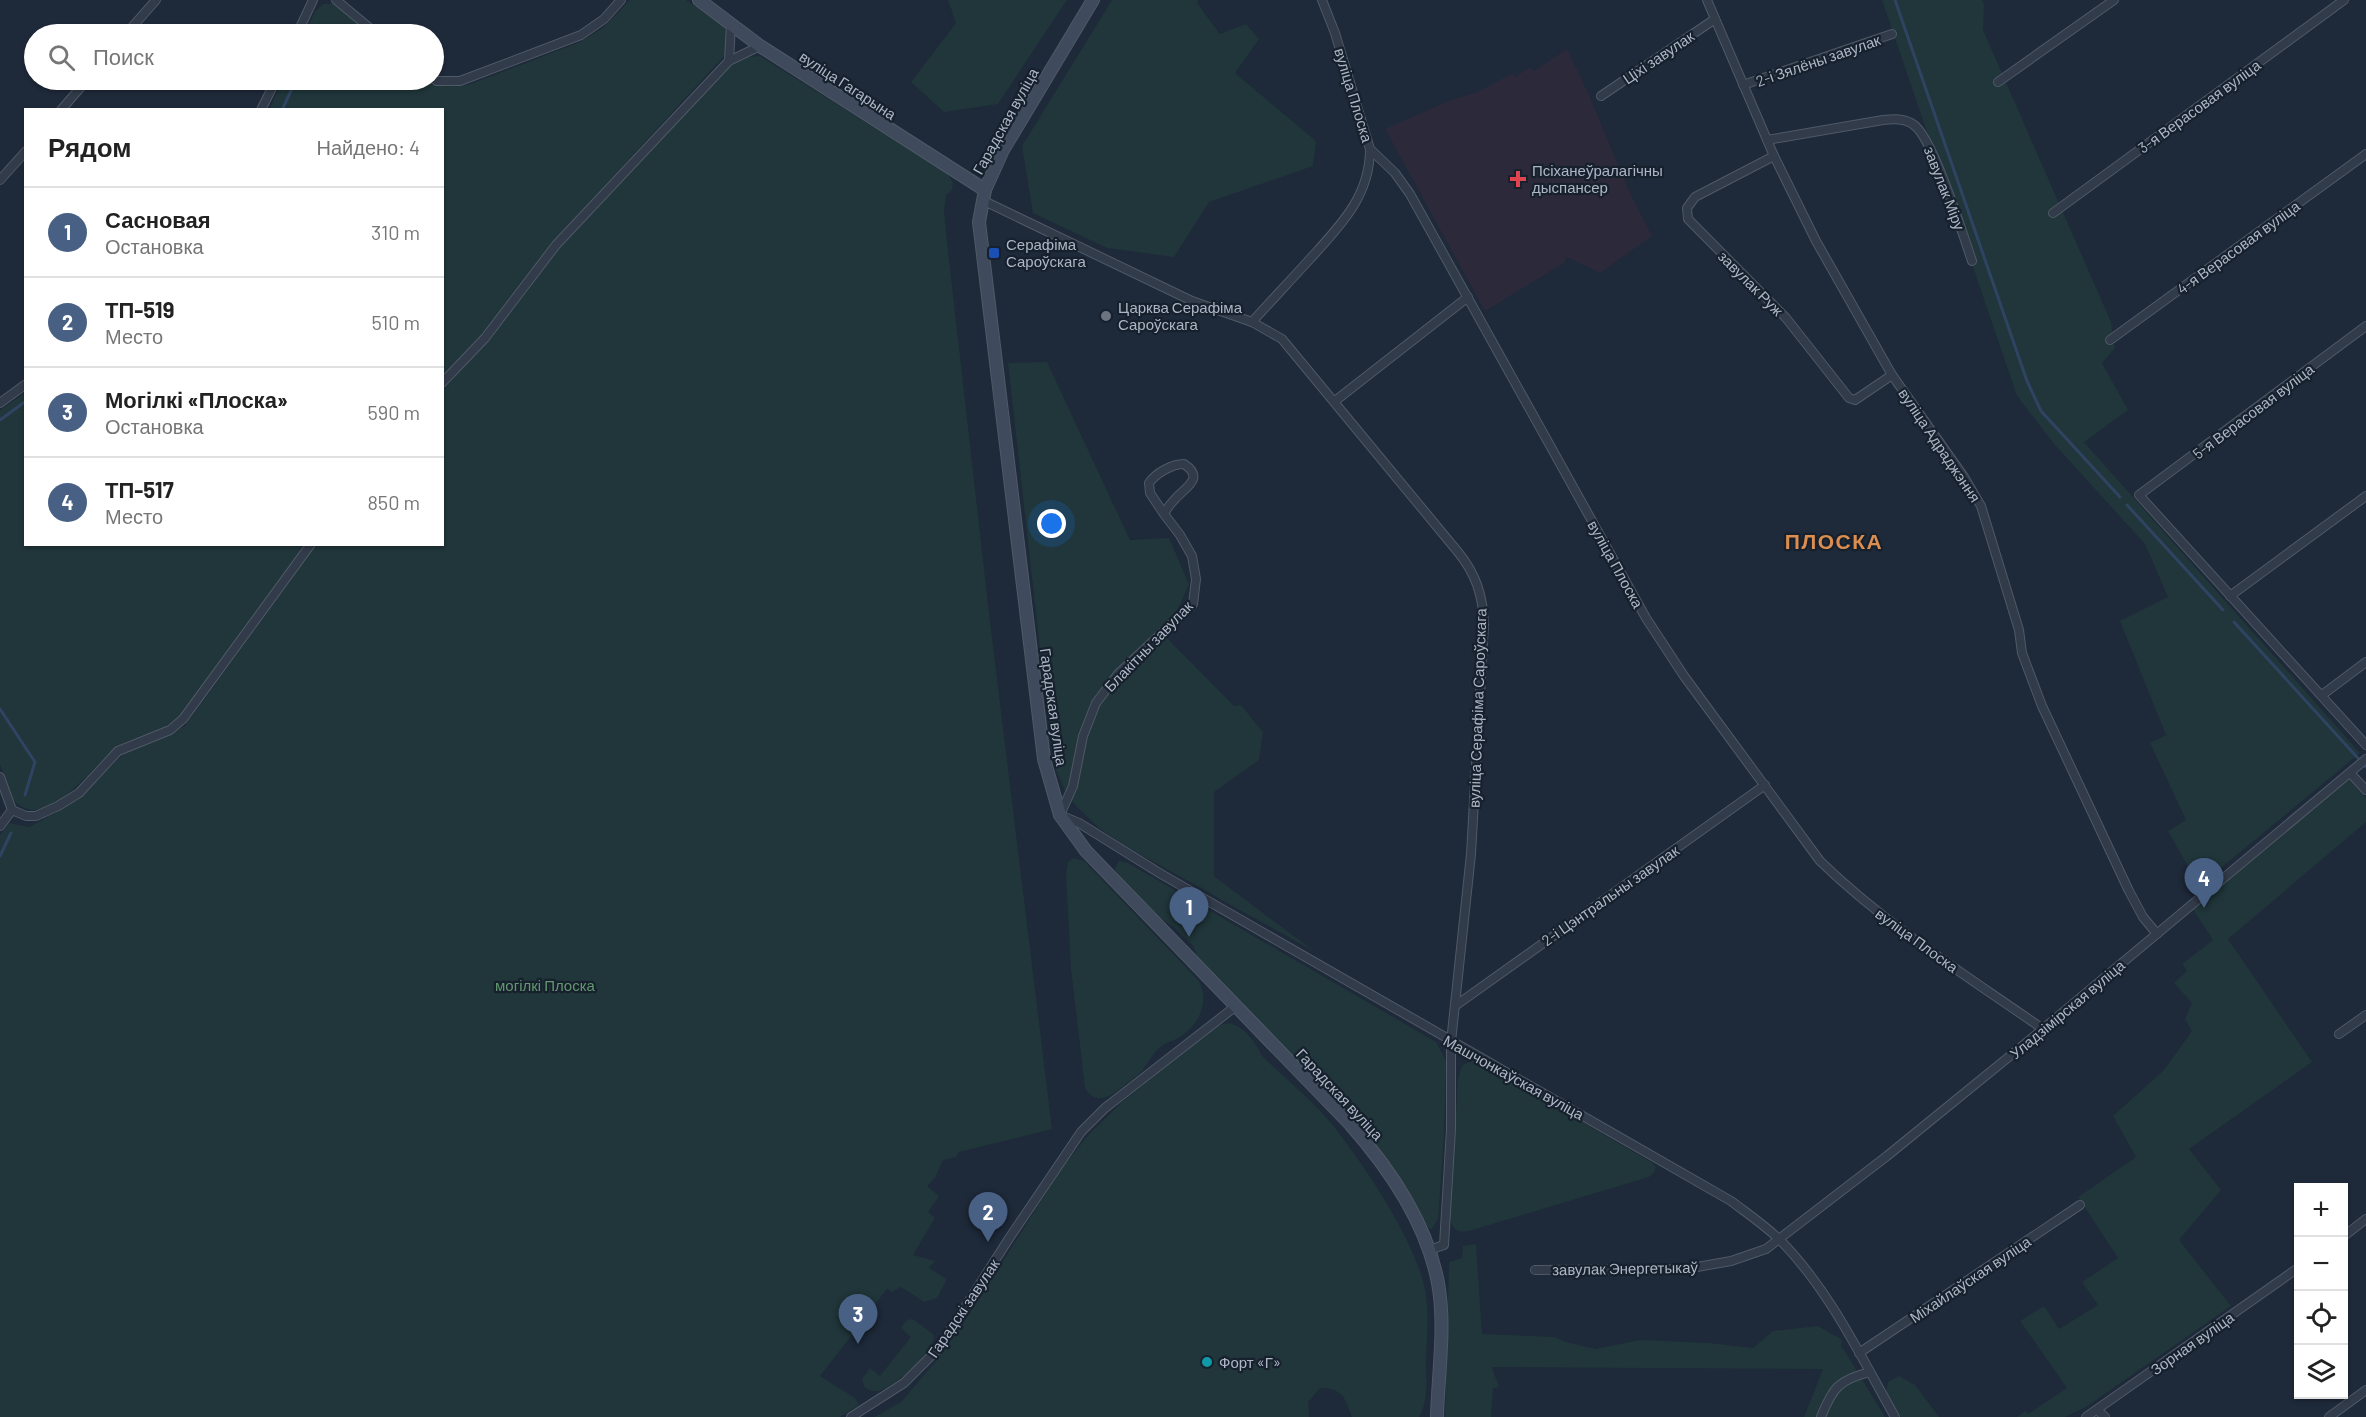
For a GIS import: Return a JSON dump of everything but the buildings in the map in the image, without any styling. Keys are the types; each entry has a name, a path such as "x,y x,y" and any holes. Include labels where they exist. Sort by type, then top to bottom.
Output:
{"main road":[{"name":"вуліца Гагарына","path":"699,0 760,46 983,195"},
{"name":"Гарадская вуліца","path":"1092,0 1003,150 983,195 979,222 1044,759 1060,815 1101,869 1368,1145 1404,1198 1429,1250 1438,1285 1441,1318 1437,1417"}],"street":[{"path":"135,24 156,0"},
{"path":"302,24 313,0"},
{"path":"336,0 365,24"},
{"path":"444,81 460,81 581,36 604,19 621,0"},
{"name":"вуліца Плоска","path":"1322,0 1335,33 1370,149 1404,184 1646,618 1684,676 1820,861 1844,885 1891,922 2043,1029"},
{"name":"вуліца Адраджэння","path":"1707,0 1774,156 1816,241 1892,375 1964,477 1981,506 2019,630 2022,653 2042,706 2129,891 2143,917 2157,934"},
{"path":"1998,82 2114,0"},
{"name":"3-я Верасовая вуліца","path":"2053,213 2344,0"},
{"name":"Ціхі завулак","path":"1601,96 1715,19"},
{"path":"729,61 731,24"},
{"name":"2-і Зялёны завулак","path":"1743,85 1892,34"},
{"path":"444,381 485,338 556,245 729,61 760,46"},
{"path":"63,108 78,90"},
{"path":"262,108 271,90"},
{"name":"завулак Міру","path":"1767,140 1883,120 1901,120 1914,124 1929,145 1972,261"},
{"path":"1252,322 1348,216 1368,175 1370,149"},
{"path":"0,180 24,153"},
{"name":"4-я Верасовая вуліца","path":"2110,340 2366,154"},
{"name":"завулак Руж","path":"1774,156 1692,200 1687,208 1688,219 1786,318 1849,398 1855,400 1892,375"},
{"name":"вуліца Серафіма Сароўскага","path":"983,195 1192,301 1252,322 1282,339 1466,562 1479,586 1484,624 1471,854 1451,1042 1452,1129 1444,1245 1429,1250"},
{"path":"1335,401 1468,297"},
{"name":"5-я Верасовая вуліца","path":"2230,596 2139,495 2366,326"},
{"path":"0,403 24,385"},
{"name":"Блакітны завулак","path":"1060,815 1073,786 1086,726 1099,697 1118,674 1193,604 1196,579 1192,556 1180,535 1164,514 1150,494 1149,483 1175,465 1184,464 1193,474 1192,483 1173,501 1164,514"},
{"path":"2366,496 2230,596 2366,745"},
{"path":"0,777 12,810 26,816 36,816 79,793 118,751 170,729 183,719 310,546"},
{"path":"2322,695 2366,662"},
{"name":"Уладзімірская вуліца","path":"1780,1240 2043,1029 2366,759"},
{"path":"2352,771 2366,790"},
{"name":"2-і Цэнтральны завулак","path":"1455,1006 1765,785"},
{"path":"0,826 12,810"},
{"name":"Машчонкаўская вуліца","path":"1060,815 1079,823 1161,874 1731,1201 1780,1240 1818,1286 1895,1417"},
{"name":"Гарадскі завулак","path":"851,1417 904,1383 938,1349 1081,1132 1105,1108 1236,1006"},
{"path":"2338,1034 2366,1015"},
{"name":"Міхайлаўская вуліца","path":"1859,1353 2080,1205"},
{"path":"2348,1233 2366,1220"},
{"name":"завулак Энергетыкаў","path":"1535,1270 1686,1269 1751,1256 1780,1240"},
{"name":"Зорная вуліца","path":"2086,1417 2294,1271"},
{"path":"1821,1417 1828,1399 1838,1385 1870,1372"},
{"path":"2329,1417 2366,1390"},
{"path":"2097,1410 2105,1417"}],"shaded area":[{"name":"Псіханеўралагічны дыспансер","path":"1567,49 1629,191 1652,236 1600,273 1567,257 1564,263 1485,311 1385,129 1449,101 1478,92 1513,73 1514,77 1531,67 1534,71"}],"green space":[{"path":"630,0 686,0 724,26 728,38 726,54 552,243 480,337 444,374 444,108 270,108 278,90 444,90 444,86 468,85 580,42 603,28"},
{"path":"948,0 1067,0 998,104 944,112 911,82 956,23"},
{"path":"1112,0 1198,0 1197,3 1220,34 1246,24 1259,39 1235,73 1316,141 1313,166 1209,202 1174,257 1107,248 1033,213 1022,146"},
{"path":"1882,0 1982,0 1984,5 1983,30 2111,322 2115,348 2102,363 2128,410 2084,442 2360,753 2199,886 2168,831 2186,820 2150,743 2166,735 2120,621 2168,597 2145,544 2055,445 2017,396"},
{"path":"323,4 334,4 357,24 309,24 315,12"},
{"name":"могілкі Плоска","path":"760,56 948,174 953,183 952,190 946,195 944,211 947,242 989,613 1052,1129 959,1152 956,1157 943,1160 935,1178 927,1186 939,1196 928,1212 935,1218 913,1255 935,1261 929,1268 947,1279 937,1298 924,1302 901,1287 891,1292 887,1289 861,1322 857,1319 851,1326 856,1330 820,1376 855,1398 859,1405 840,1417 0,1417 0,835 9,823 29,827 61,810 81,797 124,753 185,726 315,546 444,546 444,390 512,309 556,252 729,67 748,57"},
{"path":"1047,362 1130,540 1169,538 1189,584 1166,637 1234,706 1241,705 1263,732 1259,760 1214,792 1214,876 1315,952 1127,847 1099,828 1076,806 1065,791 1054,765 1051,747 1008,363"},
{"path":"24,394 24,546 303,546 298,556 181,716 157,731 122,744 55,803 40,809 26,809 13,799 0,765 0,410"},
{"path":"2348,779 2366,798 2366,822 2228,939 2312,1062 2189,1149 2221,1190 2179,1240 2231,1306 2086,1407 2065,1417 2017,1417 2025,1411 2028,1414 2067,1388 2020,1321 2044,1306 2059,1329 2098,1305 2082,1282 2118,1258 2078,1197 2136,1157 2113,1116 2164,1070 2192,1031 2185,1019 2192,1003 2174,983 2187,971 2182,964 2213,940 2193,909"},
{"path":"1074,858 1084,861 1198,980 1203,996 1201,1012 1192,1027 1178,1038 1160,1047 1140,1072 1122,1087 1111,1095 1100,1098 1090,1094 1085,1088 1071,969 1066,873 1068,862"},
{"path":"1119,861 1128,863 1436,1042 1446,1061 1444,1138 1438,1219 1432,1229 1425,1227 1393,1171 1201,964 1193,946 1174,927 1156,916 1119,877 1115,869"},
{"path":"1229,1023 1249,1035 1262,1056 1331,1123 1388,1205 1413,1253 1426,1295 1428,1327 1426,1389 1419,1417 1352,1417 1342,1395 1328,1388 1320,1388 1308,1402 1309,1417 874,1417 901,1402 936,1361 970,1313 1062,1168 1089,1134 1121,1103 1206,1034 1220,1025"},
{"path":"1472,1060 1651,1162 1656,1167 1654,1173 1649,1177 1469,1231 1456,1230 1450,1218 1458,1079 1462,1066"},
{"path":"1476,1244 1482,1334 1555,1337 1595,1349 1640,1340 1709,1343 1753,1348 1773,1331 1818,1326 1841,1339 1841,1349 1843,1348 1885,1417 1804,1417 1823,1369 1492,1367 1499,1387 1493,1388 1491,1417 1445,1417 1449,1262 1462,1258 1463,1246"},
{"path":"910,1319 934,1335 928,1350 913,1368 886,1388 872,1391 865,1388 862,1379 870,1368 880,1376 911,1337 901,1328"},
{"path":"1899,1376 1915,1385 1939,1417 1901,1417 1886,1392 1888,1382"}],"waterway":[{"path":"1895,0 2027,381 2041,411 2120,497"},
{"path":"283,108 291,90"},
{"path":"0,420 24,402"},
{"path":"2127,505 2223,610"},
{"path":"2234,622 2366,767"},
{"path":"0,709 35,762 25,795"},
{"path":"0,856 11,833"}],"place":[{"name":"Псіханеўралагічны дыспансер","path":"1518,179"},
{"name":"Серафіма Сароўскага","path":"994,253"},
{"name":"Царква Серафіма Сароўскага","path":"1106,316"},
{"name":"ТП-517","path":"2204,908"},
{"name":"Сасновая","path":"1189,937"},
{"name":"ТП-519","path":"988,1242"},
{"name":"Могілкі «Плоска»","path":"858,1344"},
{"name":"Форт «Г»","path":"1207,1362"}],"district":[{"name":"ПЛОСКА","path":"1834,540"}]}
